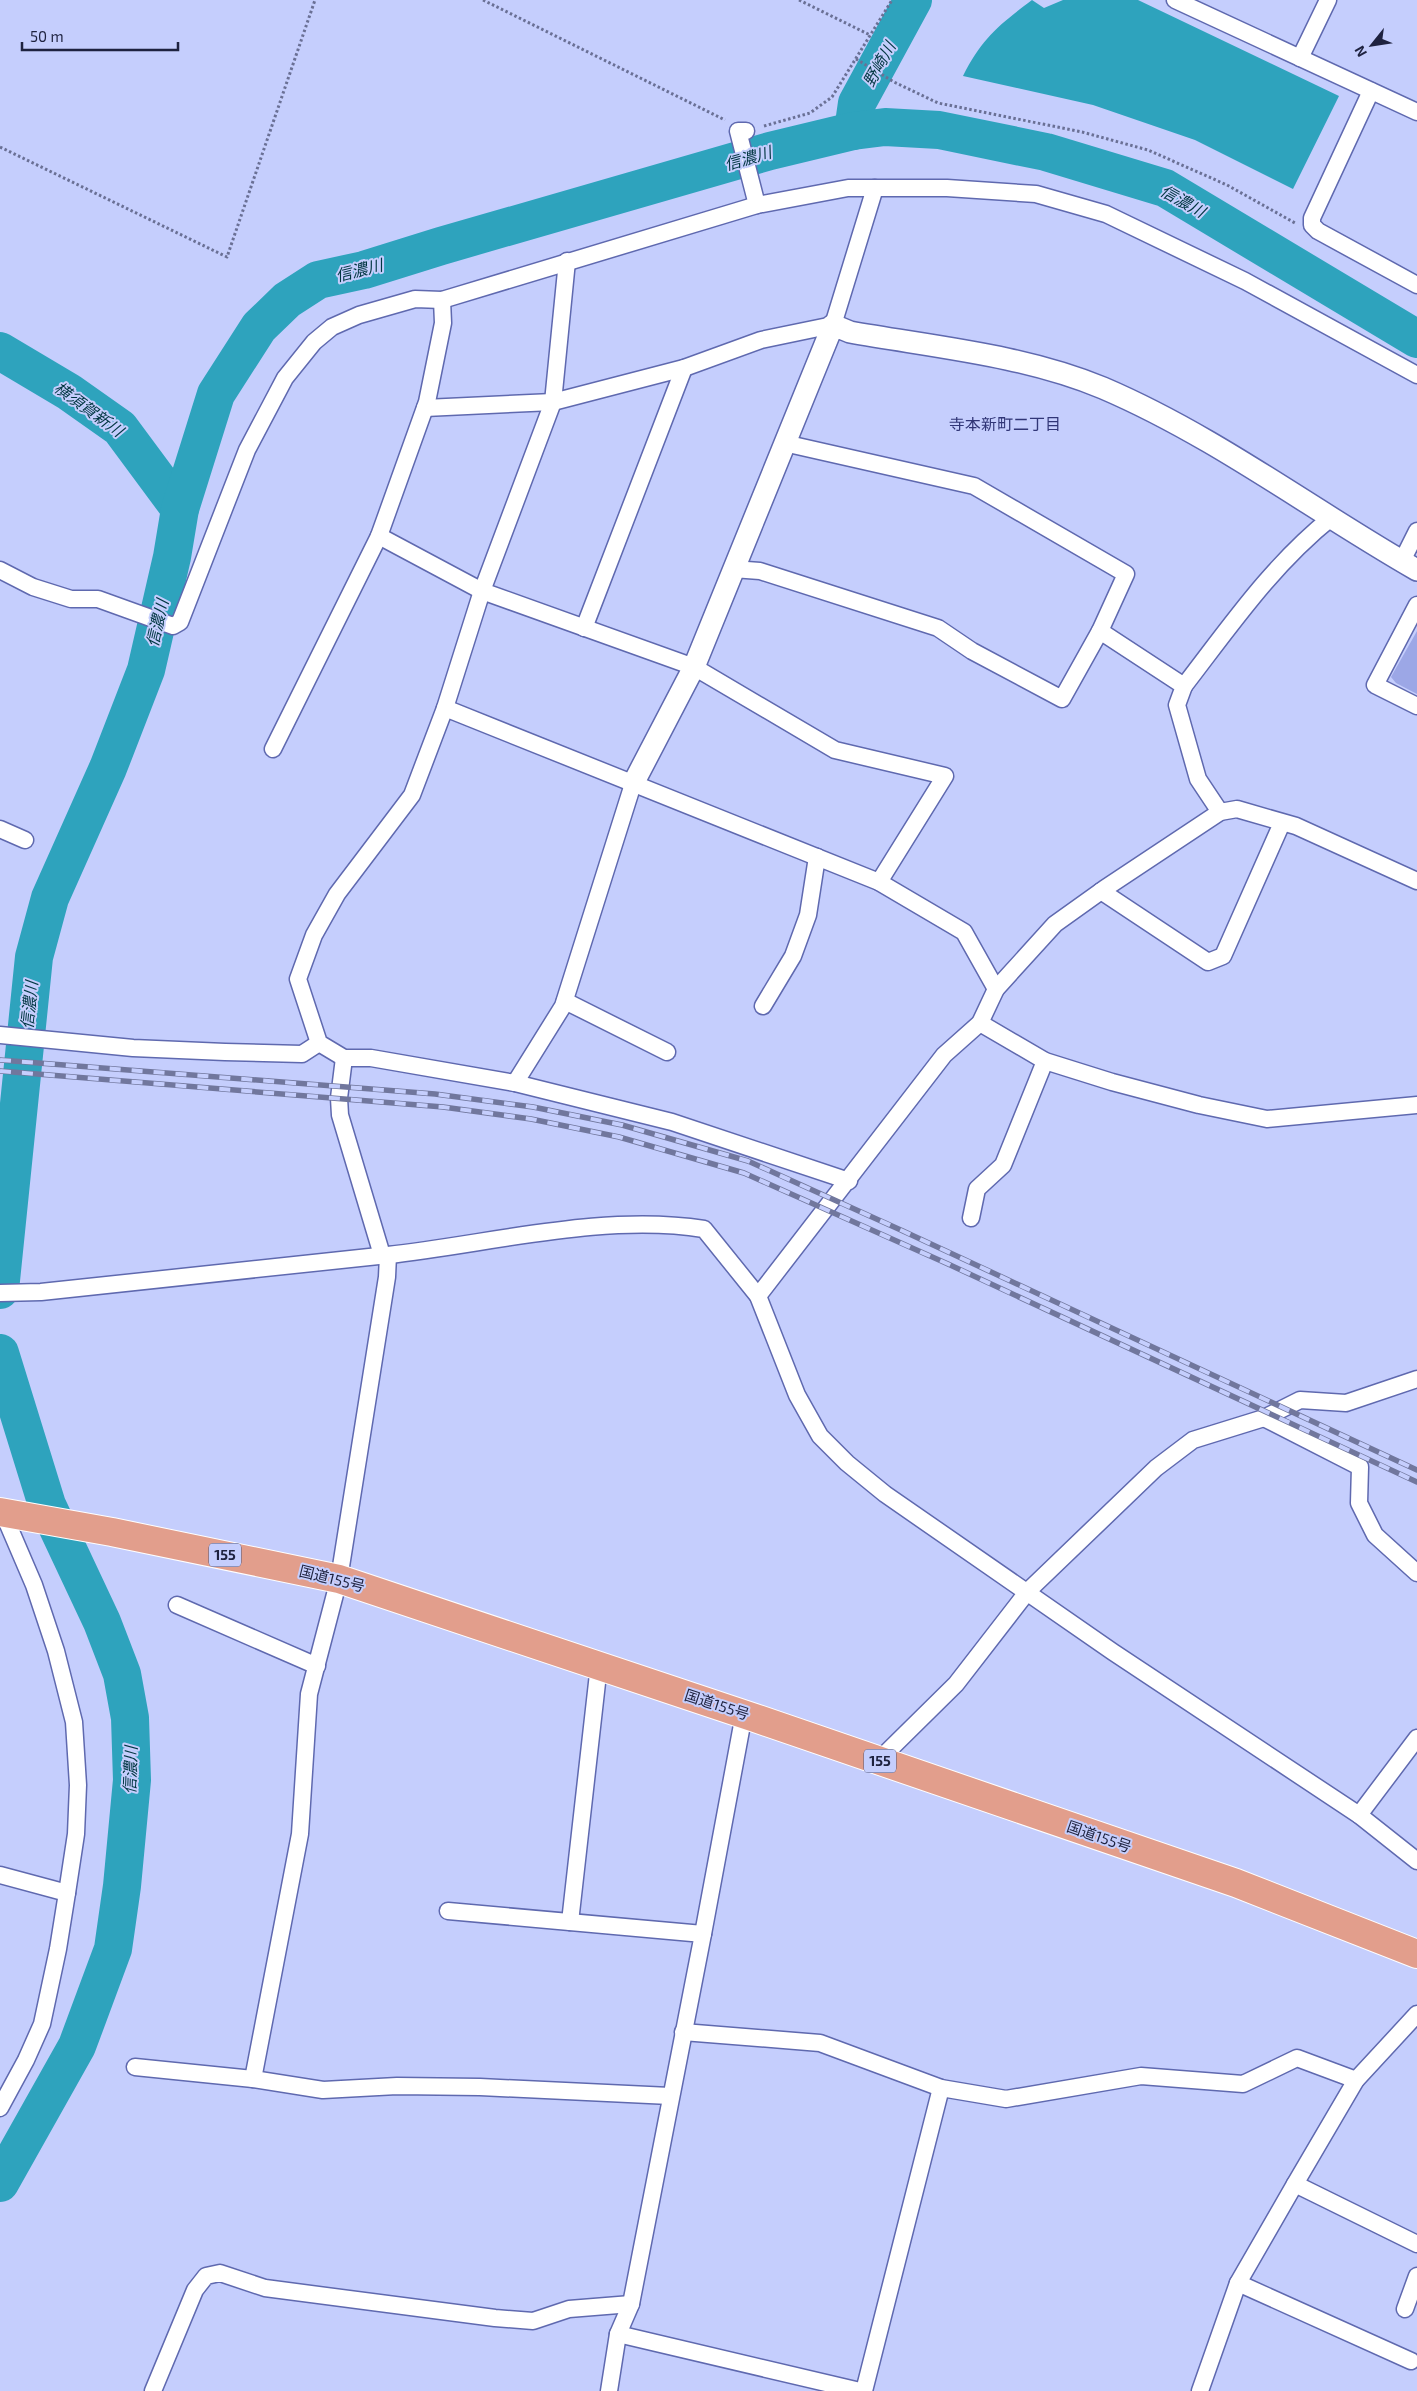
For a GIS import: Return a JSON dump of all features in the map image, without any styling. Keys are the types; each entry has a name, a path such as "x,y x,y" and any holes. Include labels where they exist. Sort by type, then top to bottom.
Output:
{"highway":[{"name":"国道155号","path":"3,1511 339,1579 599,1665 1236,1882 1417,1954"}],"street":[{"path":"1175,0 1417,112"},
{"path":"1300,58 1328,0"},
{"path":"1371,91 1312,218 1312,225 1318,231 1417,285"},
{"path":"742,134 758,205"},
{"path":"0,570 33,586 71,599 98,599 173,626 180,622 247,450 285,378 314,342 332,327 359,315 415,299 442,300 704,223 758,205 848,188 947,188 1036,194 1106,214 1245,281 1417,375"},
{"path":"515,1083 565,1001 632,784 694,667 832,325 875,188"},
{"path":"567,262 552,402 482,591 445,708 412,795 337,894 314,935 298,979 319,1044 344,1058 371,1058 515,1083 672,1122 849,1181"},
{"path":"273,748 379,536 425,408 443,323 442,300"},
{"path":"425,408 552,402 684,368 761,340 832,325 850,332 1028,363 1103,388 1206,439 1409,565 1417,530"},
{"path":"584,628 684,368"},
{"path":"733,569 760,571 938,628 972,651 1062,699 1100,631 1126,574 974,486 784,443"},
{"path":"1220,812 1198,779 1177,705 1184,686 1265,581 1302,542 1332,517"},
{"path":"379,536 482,591 694,667 835,750 945,776 879,882"},
{"path":"1417,605 1375,684 1417,706"},
{"path":"1100,631 1184,686"},
{"path":"445,708 879,882 964,932 996,989"},
{"path":"758,1296 849,1181 944,1055 980,1023 996,989 1055,924 1220,812 1237,810 1296,826 1417,881"},
{"path":"1101,891 1208,962 1216,959 1223,956 1282,823"},
{"path":"0,829 25,840"},
{"path":"763,1006 792,956 808,915 817,857"},
{"path":"565,1001 667,1052"},
{"path":"980,1023 1046,1061 1112,1082 1190,1103 1267,1119 1417,1105"},
{"path":"0,1035 133,1048 302,1054 319,1044"},
{"path":"252,2079 300,1834 309,1694 339,1579 387,1277 385,1255 340,1115 340,1086 344,1058"},
{"path":"971,1218 978,1190 1003,1165 1046,1061"},
{"path":"0,1293 41,1292 385,1255 601,1226 686,1226 704,1229 758,1296 797,1395 820,1436 847,1463 885,1494 1028,1591 1113,1652 1359,1815 1417,1861"},
{"path":"878,1760 956,1684 1028,1591 1156,1468 1193,1440 1264,1418 1300,1400 1346,1403 1417,1379"},
{"path":"1264,1418 1360,1468 1359,1503 1375,1535 1417,1574"},
{"path":"0,2108 26,2060 42,2024 58,1949 76,1834 78,1785 74,1722 56,1651 37,1594 3,1511"},
{"path":"177,1605 317,1666"},
{"path":"570,1922 599,1665"},
{"path":"609,2391 618,2334 631,2304 744,1714"},
{"path":"1359,1815 1417,1738"},
{"path":"0,1875 67,1893"},
{"path":"448,1911 703,1934"},
{"path":"1200,2391 1238,2283 1356,2080 1417,2014"},
{"path":"683,2032 820,2042 941,2088 1006,2099 1141,2076 1244,2084 1297,2058 1356,2080"},
{"path":"135,2066 252,2079 324,2090 397,2086 480,2087 670,2096"},
{"path":"864,2391 941,2088"},
{"path":"1295,2184 1417,2244"},
{"path":"153,2391 195,2290 206,2276 220,2273 266,2288 495,2318 533,2321 569,2309 631,2304"},
{"path":"1405,2309 1417,2276"},
{"path":"1238,2283 1411,2361"},
{"path":"618,2334 860,2391"}],"path":[{"path":"0,146 227,258 315,0"},
{"path":"483,0 703,108 728,122 742,134 810,113 832,97 892,0"},
{"path":"799,0 870,35"},
{"path":"856,59 894,82 938,103 1082,132 1148,150 1227,185 1296,224 1312,225"}],"shaded area":[{"path":"1032,0 1044,8 1063,0 1138,0 1339,96 1293,189 1195,140 1093,105 963,76 977,52 992,33"},
{"path":"1417,631 1417,694 1396,683 1391,677"}],"waterway":[{"name":"野崎川","path":"853,131 857,103 913,0"},
{"name":"信濃川","path":"0,1290 34,957 50,898 108,768 146,670 172,557 180,509 216,394 259,327 287,300 318,280 364,270 770,151 853,131 885,127 939,130 1046,152 1165,188 1417,339"},
{"name":"横須賀新川","path":"0,351 69,392 120,428 180,509"},
{"name":"信濃川","path":"0,1353 47,1505 102,1622 122,1674 130,1718 132,1780 122,1886 113,1949 77,2046 0,2183"}],"railway":[{"path":"0,1060 435,1094 533,1107 622,1125 748,1161 1417,1470"},
{"path":"0,1071 443,1107 531,1119 619,1137 744,1173 948,1264 1417,1482"}],"district":[{"name":"寺本新町二丁目","path":"1005,424"}]}
